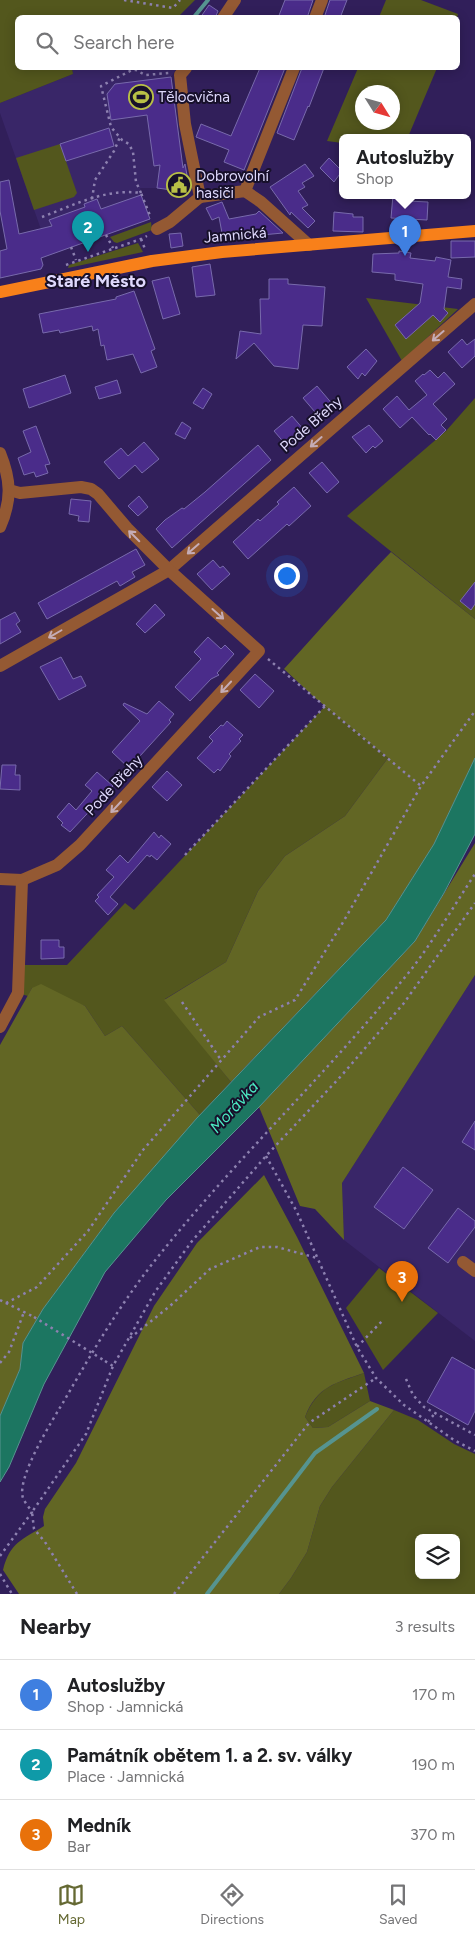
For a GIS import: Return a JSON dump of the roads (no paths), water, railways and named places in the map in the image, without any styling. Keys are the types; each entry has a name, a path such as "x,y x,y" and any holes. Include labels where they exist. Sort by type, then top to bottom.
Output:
{"main road":[{"name":"Jamnická","path":"0,292 152,261 222,252 475,231"}],"street":[{"path":"225,15 235,0"},
{"path":"315,15 322,0"},
{"path":"245,191 293,70"},
{"path":"183,71 185,124 200,198"},
{"path":"156,230 170,222 200,198 245,191 261,202 309,245"},
{"name":"Pode Břehy","path":"0,666 169,570 475,304"},
{"path":"0,453 8,473 9,490 5,515 0,527"},
{"path":"9,490 20,493 81,487 91,489 98,494 127,528 169,570"},
{"name":"Pode Břehy","path":"0,879 22,880 57,865 80,845 259,651 169,570"},
{"path":"0,1027 18,993 22,880"},
{"path":"463,1262 475,1271"}],"water":[{"name":"Morávka","path":"475,758 475,834 444,893 415,941 259,1107 166,1200 105,1272 44,1384 9,1467 0,1482 0,1416 20,1369 23,1343 43,1309 114,1213 197,1118 386,920 434,844"}],"waterway":[{"path":"196,15 208,0"},
{"path":"207,1594 315,1453 377,1409"}],"place":[{"name":"Tělocvična","path":"141,97"},
{"name":"Dobrovolní hasiči","path":"179,185"},
{"name":"Památník obětem 1. a 2. sv. války","path":"88,252"},
{"name":"Autoslužby","path":"405,256"},
{"name":"Medník","path":"402,1302"}],"district":[{"name":"Staré Město","path":"96,281"}]}
